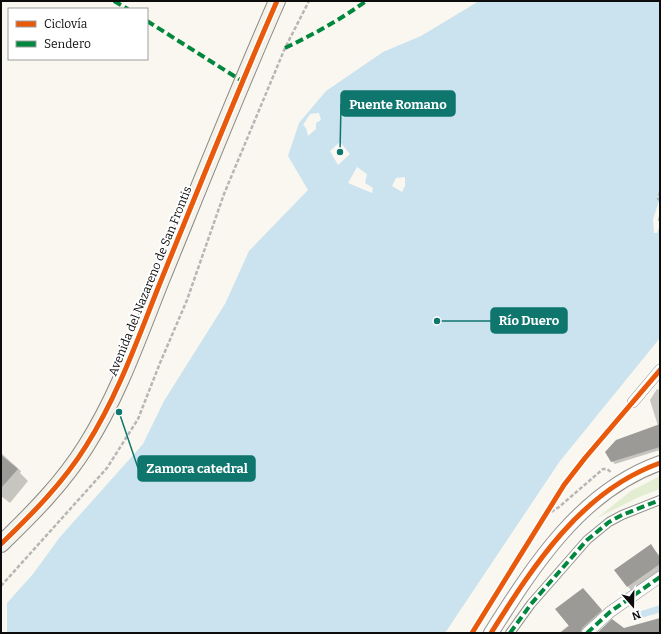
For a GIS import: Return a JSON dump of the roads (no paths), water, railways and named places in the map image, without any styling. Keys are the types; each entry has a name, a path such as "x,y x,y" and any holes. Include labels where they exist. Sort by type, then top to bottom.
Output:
{"main road":[{"name":"Avenida del Nazareno de San Frontis","path":"1,544 60,483 85,448 104,416 132,353 242,81 277,1"}],"street":[{"path":"634,402 660,370"},
{"path":"491,633 543,555 577,517 600,496 622,480 660,463"},
{"path":"510,633 531,604 587,540 603,527 622,515 660,500"},
{"path":"587,633 610,612 660,577"}],"water":[{"path":"479,1 660,1 660,198 653,219 654,233 657,233 660,225 660,338 560,461 445,633 7,633 7,603 33,574 60,537 143,444 164,401 225,304 249,251 308,190 288,156 299,123 326,91 383,52 421,36","holes":["319,113 321,120 316,123 316,129 308,136 306,128 303,125 310,114","340,142 350,154 338,165 330,151","357,167 367,174 365,183 373,188 372,193 348,183","405,177 405,186 402,192 392,186 396,178"]},
{"path":"660,605 660,614 658,613 634,620 632,614"}],"place":[{"name":"Puente Romano","path":"340,152"},
{"name":"Río Duero","path":"437,321"},
{"name":"Zamora catedral","path":"119,412"}]}
